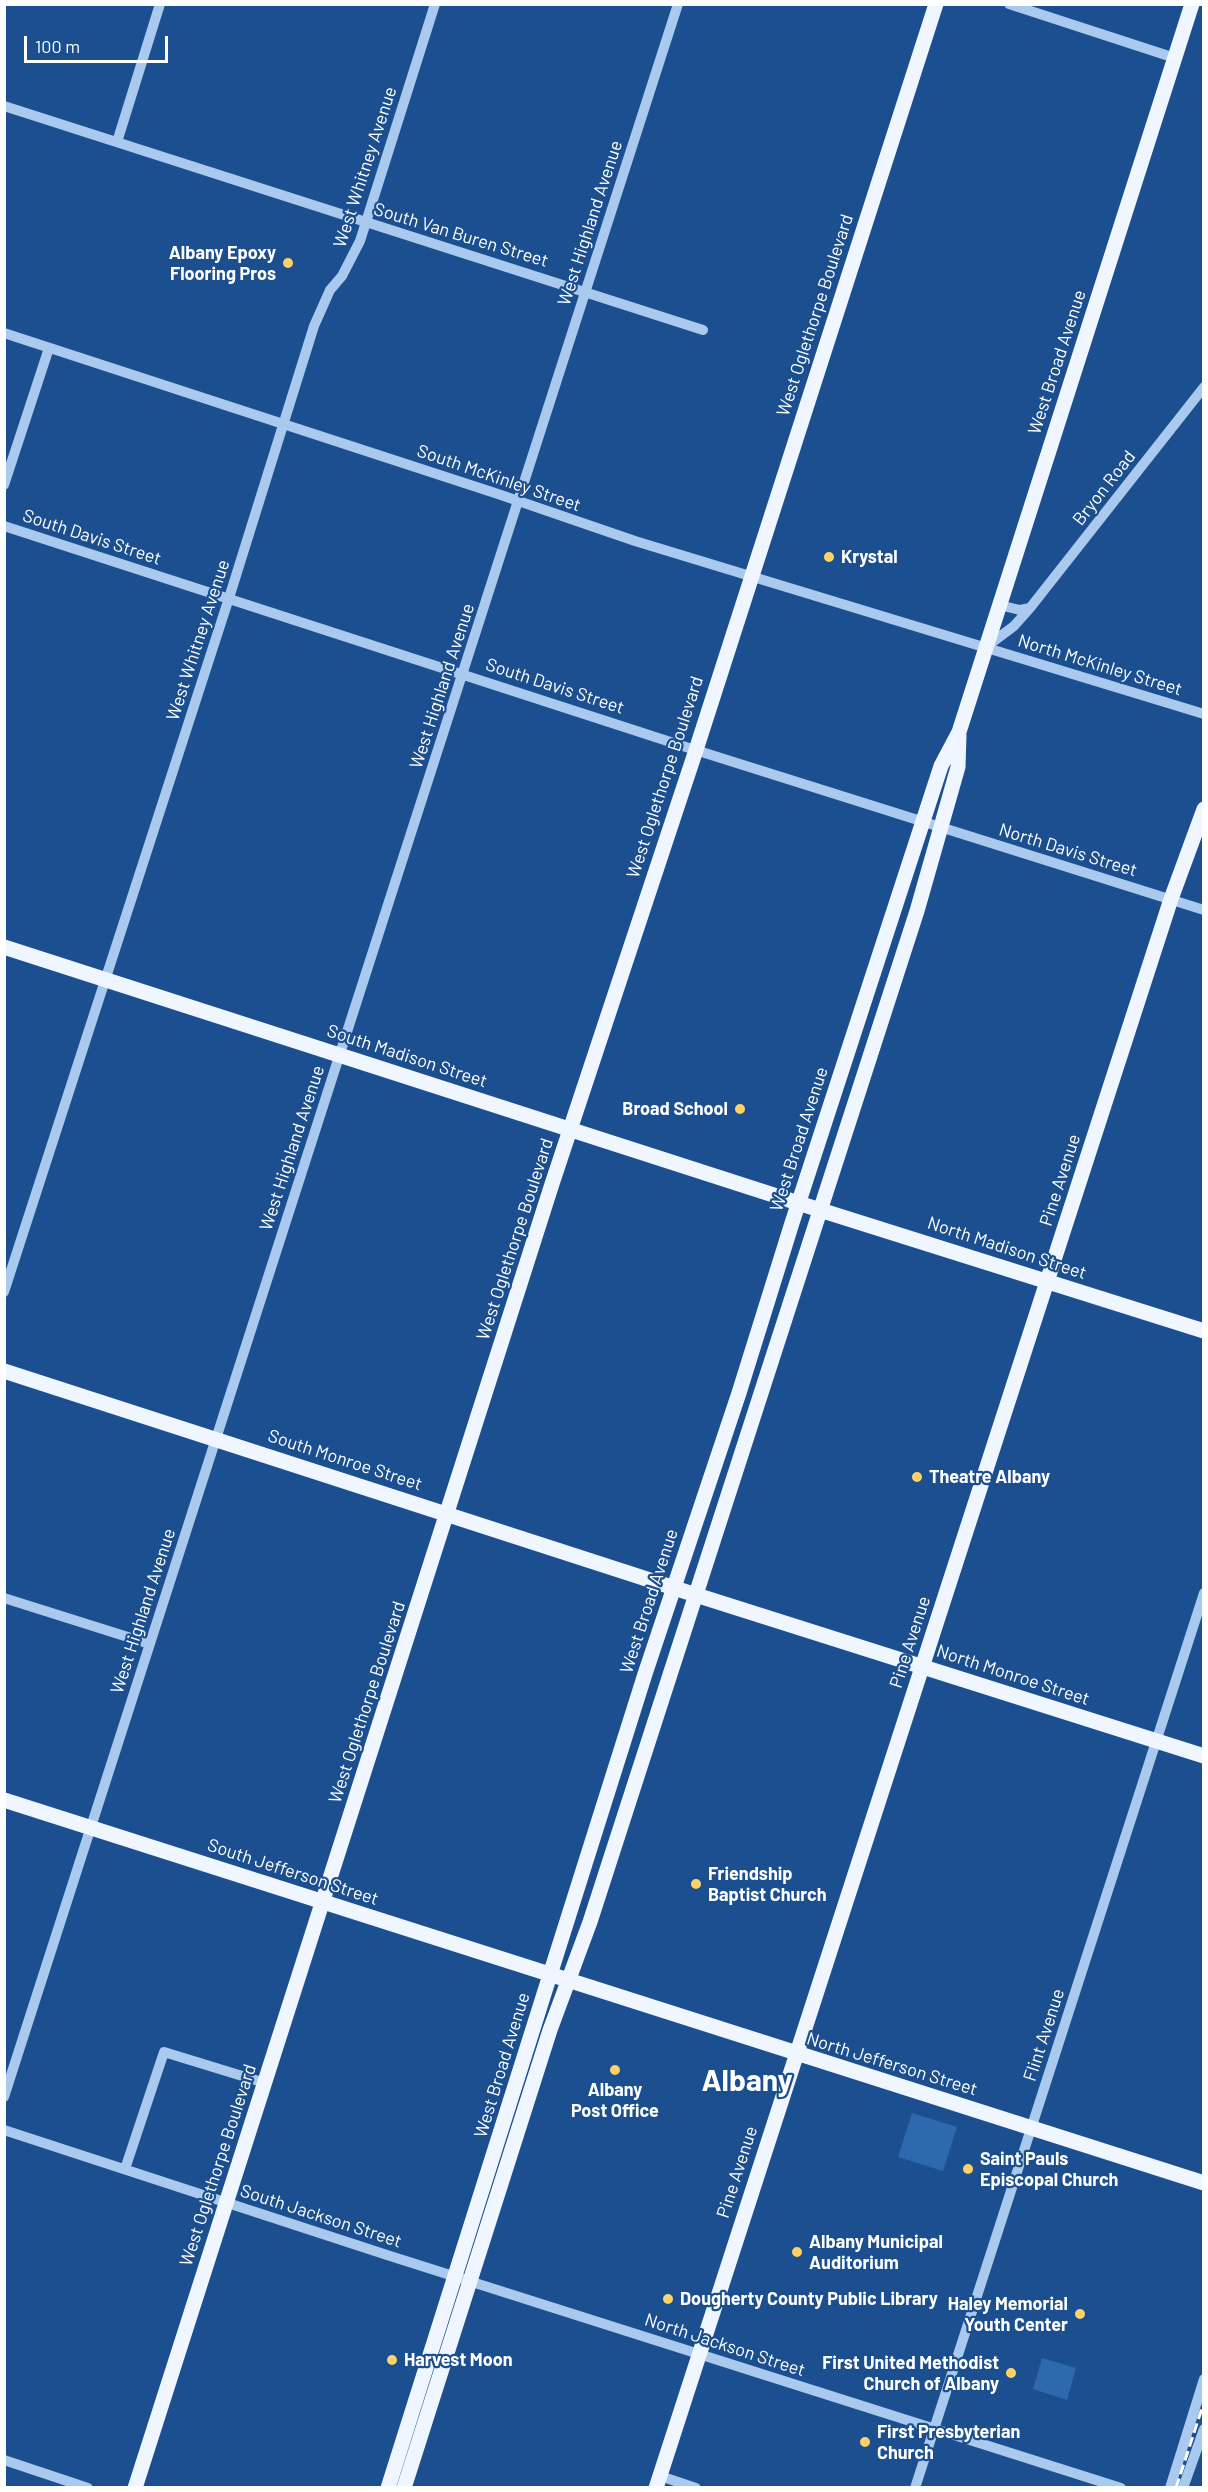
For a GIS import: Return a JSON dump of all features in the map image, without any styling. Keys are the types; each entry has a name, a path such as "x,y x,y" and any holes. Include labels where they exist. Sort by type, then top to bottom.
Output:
{"main road":[{"name":"West Oglethorpe Boulevard","path":"135,2487 447,1513 936,4"},
{"name":"West Broad Avenue","path":"404,2487 551,1975 673,1588 739,1393 941,766 959,732 1192,4"},
{"name":"West Broad Avenue","path":"388,2487 550,2030 570,1981 696,1595 917,911 958,767 959,732"},
{"name":"Pine Avenue","path":"658,2482 1171,899 1203,809"},
{"name":"South Madison Street","path":"4,947 340,1054 571,1131 799,1202"},
{"name":"North Madison Street","path":"799,1202 1203,1331"},
{"name":"South Monroe Street","path":"4,1371 673,1588"},
{"name":"North Monroe Street","path":"673,1588 1203,1756"},
{"name":"South Jefferson Street","path":"4,1800 570,1981"},
{"name":"North Jefferson Street","path":"570,1981 1203,2183"}],"street":[{"path":"117,142 160,4"},
{"name":"West Whitney Avenue","path":"4,1292 323,302 352,259 435,4"},
{"name":"West Highland Avenue","path":"4,2097 678,4"},
{"path":"1009,4 1175,58"},
{"name":"South Van Buren Street","path":"4,106 703,330"},
{"name":"South McKinley Street","path":"4,333 635,541 986,647"},
{"path":"4,485 50,348"},
{"name":"Bryon Road","path":"986,647 1014,626 1030,608 1203,387"},
{"name":"South Davis Street","path":"4,526 696,750 924,821"},
{"path":"999,605 1020,610 1030,608"},
{"name":"North McKinley Street","path":"986,647 1203,714"},
{"name":"North Davis Street","path":"924,821 1203,910"},
{"name":"Flint Avenue","path":"915,2487 1203,1593"},
{"path":"4,1598 150,1644"},
{"path":"125,2169 164,2052 265,2083"},
{"name":"South Jackson Street","path":"4,2130 463,2280"},
{"name":"North Jackson Street","path":"463,2280 1121,2487"},
{"path":"1170,2487 1203,2379"},
{"path":"1183,2487 1203,2429"},
{"path":"4,2460 88,2487"},
{"path":"658,2482 696,2487"}],"shaded area":[{"path":"912,2113 957,2127 943,2171 898,2157"},
{"path":"1042,2358 1076,2368 1067,2400 1033,2389"}],"railway":[{"path":"1176,2488 1204,2402"}],"place":[{"name":"Albany Epoxy Flooring Pros","path":"288,263"},
{"name":"Krystal","path":"829,557"},
{"name":"Broad School","path":"740,1109"},
{"name":"Theatre Albany","path":"917,1477"},
{"name":"Friendship Baptist Church","path":"696,1884"},
{"name":"Albany Post Office","path":"615,2070"},
{"name":"Saint Pauls Episcopal Church","path":"968,2169"},
{"name":"Albany Municipal Auditorium","path":"797,2252"},
{"name":"Dougherty County Public Library","path":"668,2299"},
{"name":"Haley Memorial Youth Center","path":"1080,2314"},
{"name":"Harvest Moon","path":"392,2360"},
{"name":"First United Methodist Church of Albany","path":"1011,2373"},
{"name":"First Presbyterian Church","path":"865,2442"}],"district":[{"name":"Albany","path":"747,2081"}]}
